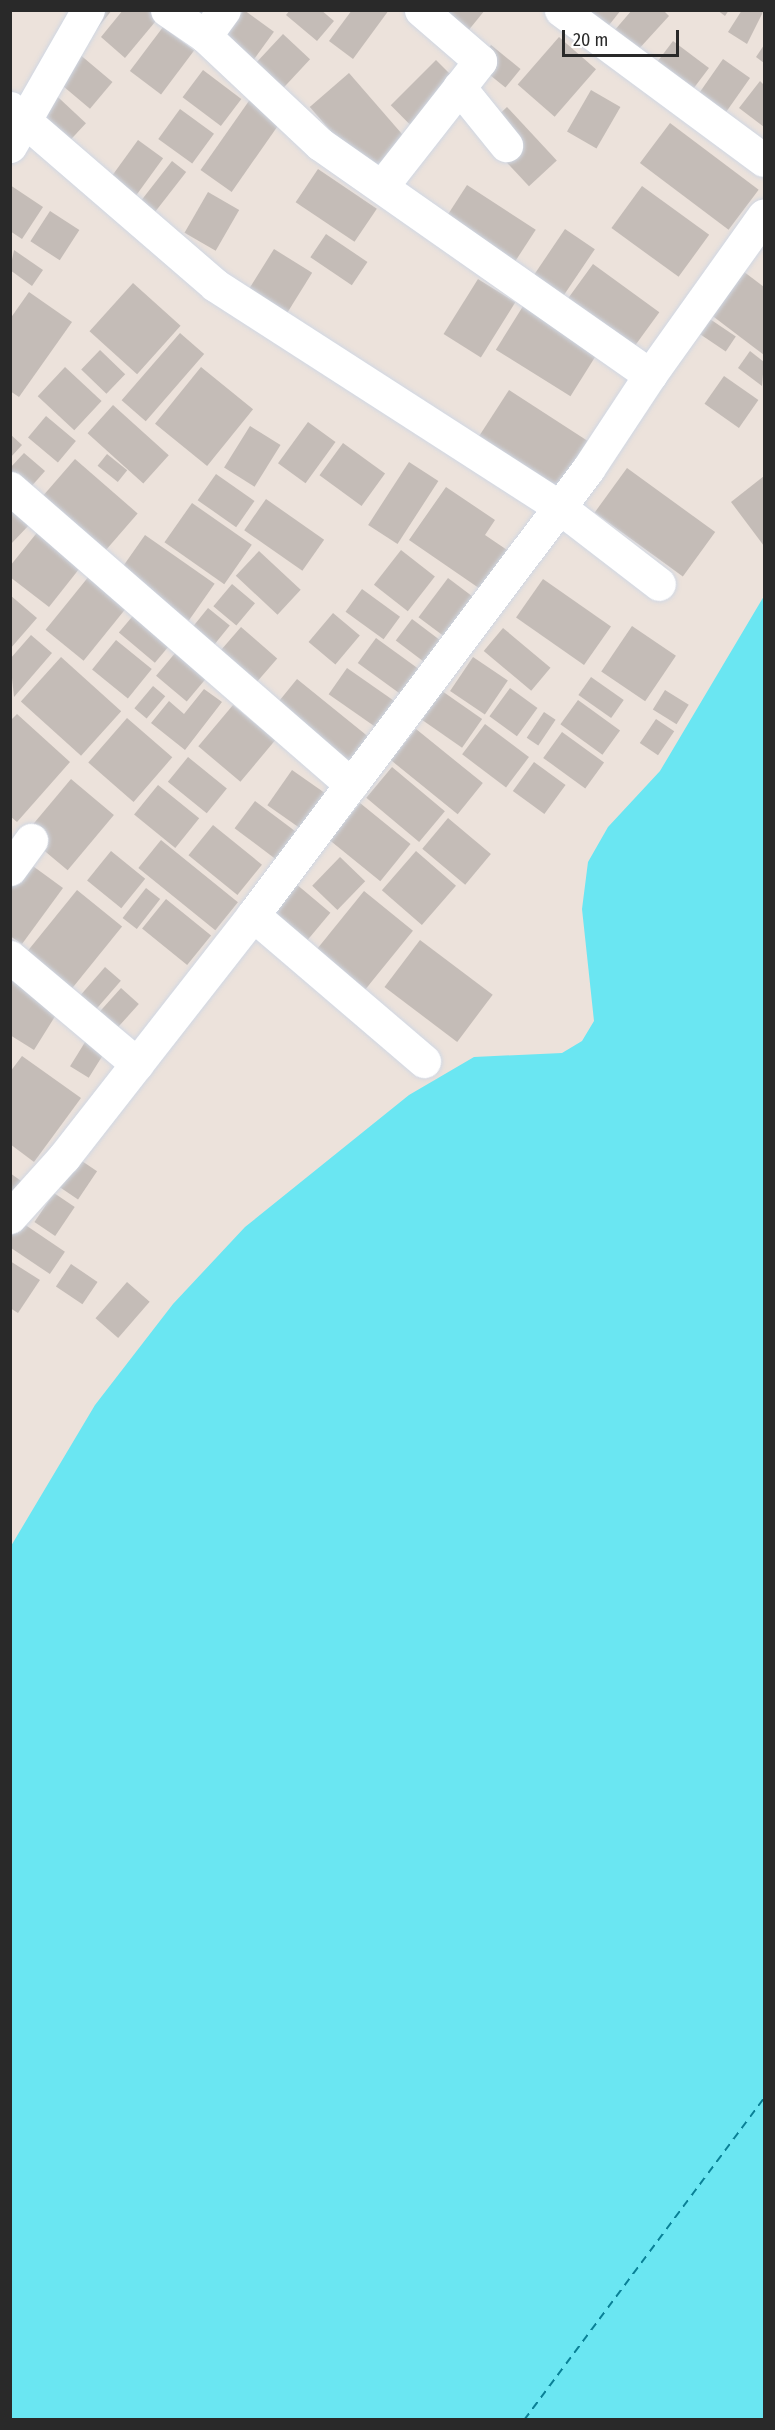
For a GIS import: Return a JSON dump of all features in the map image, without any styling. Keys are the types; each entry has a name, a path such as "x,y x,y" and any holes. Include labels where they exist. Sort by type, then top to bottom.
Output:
{"street":[{"path":"88,10 15,124 215,285 559,507 659,584"},
{"path":"167,10 204,36 321,144 651,375"},
{"path":"204,36 225,10"},
{"path":"382,186 480,62 421,10"},
{"path":"561,10 765,160"},
{"path":"459,87 506,145"},
{"path":"10,1217 137,1064 253,915 588,469 651,375 765,215"},
{"path":"10,488 351,784"},
{"path":"10,869 31,840"},
{"path":"253,915 424,1061"},
{"path":"10,957 137,1064"}],"water":[{"path":"764,596 764,2419 11,2419 11,1546 95,1405 173,1304 245,1227 409,1095 474,1057 562,1053 582,1041 594,1021 582,909 588,862 608,827 660,771"}],"building":[{"path":"72,10 112,10 96,30"},
{"path":"123,10 154,10 160,16 125,58 101,37"},
{"path":"244,10 274,32 246,71 216,49"},
{"path":"290,10 321,10 334,21 317,41 286,15"},
{"path":"352,10 389,10 353,59 329,41"},
{"path":"423,10 485,10 455,47"},
{"path":"574,10 621,10 602,34"},
{"path":"632,10 663,10 669,16 637,51 614,31"},
{"path":"717,10 729,10 725,16"},
{"path":"742,10 764,10 747,44 728,32"},
{"path":"163,27 194,50 161,94 130,71"},
{"path":"283,34 310,59 271,101 244,76"},
{"path":"559,37 596,69 555,117 518,85"},
{"path":"673,41 709,68 690,93 654,66"},
{"path":"491,45 521,69 505,88 476,64"},
{"path":"764,45 764,63 756,57"},
{"path":"78,53 112,82 90,109 56,80"},
{"path":"723,59 750,78 724,116 697,97"},
{"path":"436,60 457,81 412,126 391,105"},
{"path":"203,70 241,99 221,126 183,97"},
{"path":"349,73 409,142 369,176 310,107"},
{"path":"760,81 764,85 764,127 739,108"},
{"path":"45,85 86,123 60,151 19,113"},
{"path":"591,90 620,107 596,149 567,132"},
{"path":"251,98 282,120 232,192 201,170"},
{"path":"507,107 557,160 529,186 479,133"},
{"path":"180,109 214,134 192,164 158,139"},
{"path":"670,123 759,190 729,230 640,163"},
{"path":"138,140 163,158 129,205 104,187"},
{"path":"172,161 186,172 155,211 141,200"},
{"path":"318,169 377,209 354,242 296,202"},
{"path":"10,185 43,207 22,239 10,231"},
{"path":"467,185 536,230 512,267 443,222"},
{"path":"642,186 709,235 679,277 611,228"},
{"path":"208,192 239,210 216,251 184,233"},
{"path":"50,211 79,230 60,260 30,241"},
{"path":"565,229 595,249 561,300 531,280"},
{"path":"326,234 367,262 352,285 310,257"},
{"path":"274,249 312,273 284,319 245,295"},
{"path":"14,250 43,270 32,286 10,270"},
{"path":"593,264 659,312 633,349 567,300"},
{"path":"739,268 764,287 764,355 706,311"},
{"path":"478,279 515,302 481,357 444,334"},
{"path":"133,283 181,326 137,374 90,331"},
{"path":"29,292 72,322 19,397 10,391 10,319"},
{"path":"525,303 600,350 570,396 496,350"},
{"path":"701,313 736,336 726,351 691,328"},
{"path":"180,333 204,354 146,421 122,400"},
{"path":"100,350 125,374 106,394 81,369"},
{"path":"750,351 764,362 762,386 738,368"},
{"path":"65,367 102,401 74,430 38,396"},
{"path":"201,367 253,409 207,466 155,424"},
{"path":"724,376 758,400 739,428 704,404"},
{"path":"509,390 591,443 561,490 479,437"},
{"path":"113,405 169,455 143,483 88,433"},
{"path":"46,416 76,441 58,463 28,437"},
{"path":"308,422 336,442 306,483 278,463"},
{"path":"250,426 281,445 255,487 224,468"},
{"path":"10,434 22,445 10,458"},
{"path":"343,443 385,474 362,506 319,475"},
{"path":"24,453 45,471 22,497 10,487 10,468"},
{"path":"107,454 127,470 118,482 98,466"},
{"path":"75,459 138,513 106,550 44,495"},
{"path":"409,462 438,481 398,544 368,525"},
{"path":"627,468 715,532 683,577 595,512"},
{"path":"216,474 255,501 236,527 198,500"},
{"path":"764,476 764,546 731,502"},
{"path":"446,487 495,520 485,535 516,556 489,595 409,540"},
{"path":"266,499 324,540 302,571 244,530"},
{"path":"192,503 252,545 224,584 164,542"},
{"path":"10,506 30,524 10,545"},
{"path":"44,524 87,559 49,607 10,577 10,566"},
{"path":"145,535 215,584 189,621 119,572"},
{"path":"401,550 435,576 408,611 374,585"},
{"path":"259,551 301,590 277,615 236,576"},
{"path":"94,570 132,601 84,661 46,630"},
{"path":"448,578 479,601 450,641 419,617"},
{"path":"543,579 611,627 584,665 516,618"},
{"path":"232,584 255,603 236,625 213,606"},
{"path":"362,589 400,617 384,639 346,612"},
{"path":"10,595 37,618 10,649"},
{"path":"142,605 178,635 155,663 119,633"},
{"path":"208,608 230,626 207,654 185,636"},
{"path":"333,613 360,635 335,665 309,642"},
{"path":"412,619 449,647 432,668 396,641"},
{"path":"632,626 676,656 645,701 601,672"},
{"path":"241,627 277,658 252,687 216,656"},
{"path":"503,628 550,668 531,691 484,651"},
{"path":"31,635 52,653 14,697 10,659"},
{"path":"376,638 427,675 409,700 358,663"},
{"path":"116,640 152,669 128,698 92,670"},
{"path":"176,652 207,678 187,701 156,676"},
{"path":"61,657 121,711 81,756 21,702"},
{"path":"473,657 508,680 485,714 450,691"},
{"path":"347,668 395,702 377,728 329,694"},
{"path":"591,677 624,700 611,718 578,695"},
{"path":"297,679 371,739 345,771 271,711"},
{"path":"153,686 165,696 147,718 134,708"},
{"path":"510,688 538,708 517,736 489,716"},
{"path":"204,689 222,702 185,750 151,723 169,701 184,714"},
{"path":"665,690 689,705 677,724 653,710"},
{"path":"442,691 482,719 462,748 422,720"},
{"path":"578,700 620,731 602,755 560,724"},
{"path":"233,705 275,740 240,782 198,746"},
{"path":"544,712 556,720 538,746 527,738"},
{"path":"17,714 70,762 17,822 10,816 10,721"},
{"path":"127,718 172,757 134,802 88,763"},
{"path":"656,719 674,731 658,755 640,743"},
{"path":"485,724 529,757 506,787 462,754"},
{"path":"416,729 483,783 458,814 391,760"},
{"path":"562,732 604,763 585,788 543,758"},
{"path":"188,757 227,788 207,813 168,782"},
{"path":"534,762 566,785 544,814 513,791"},
{"path":"392,767 445,811 419,842 366,798"},
{"path":"292,770 328,795 303,830 267,805"},
{"path":"71,779 114,815 68,870 25,834"},
{"path":"158,785 199,818 175,848 134,815"},
{"path":"255,801 303,837 282,864 235,828"},
{"path":"360,803 411,844 380,881 330,840"},
{"path":"448,818 491,854 465,885 422,849"},
{"path":"213,825 262,865 237,895 188,855"},
{"path":"161,840 238,902 215,930 138,868"},
{"path":"111,851 145,879 121,908 87,881"},
{"path":"416,851 456,886 422,925 382,890"},
{"path":"340,857 365,881 337,910 312,886"},
{"path":"26,861 63,888 22,944 10,936 10,883"},
{"path":"289,878 330,913 303,946 261,911"},
{"path":"146,888 160,899 137,929 123,918"},
{"path":"77,890 122,927 72,989 27,952"},
{"path":"364,891 413,931 363,993 314,953"},
{"path":"166,899 211,936 187,965 142,929"},
{"path":"420,940 493,995 457,1042 384,987"},
{"path":"105,967 121,981 91,1015 75,1001"},
{"path":"10,980 59,1010 34,1050 10,1035"},
{"path":"121,988 139,1004 115,1031 97,1015"},
{"path":"87,1039 106,1051 89,1078 70,1066"},
{"path":"22,1056 81,1098 34,1162 10,1144 10,1072"},
{"path":"73,1155 97,1171 78,1199 54,1183"},
{"path":"10,1173 24,1183 10,1200"},
{"path":"54,1193 75,1207 55,1236 34,1222"},
{"path":"21,1222 65,1252 50,1274 10,1247 10,1238"},
{"path":"10,1261 40,1280 18,1313 10,1308"},
{"path":"71,1264 98,1282 82,1304 56,1286"},
{"path":"127,1282 150,1302 118,1338 96,1318"}],"ferry route":[{"path":"524,2420 764,2098"}]}
